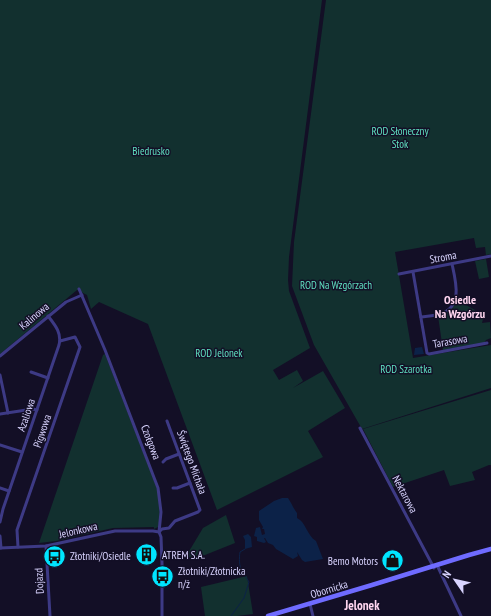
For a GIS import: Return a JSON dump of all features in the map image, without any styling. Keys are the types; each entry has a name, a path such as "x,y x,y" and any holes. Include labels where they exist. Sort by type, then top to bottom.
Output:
{"main road":[{"name":"Obornicka","path":"268,616 491,549"}],"street":[{"name":"Stroma","path":"399,274 491,256"},
{"path":"421,317 442,313 450,308 453,303 457,290 452,264"},
{"name":"Tarasowa","path":"413,272 427,351 429,354 487,343"},
{"name":"Czołgowa","path":"79,289 105,350 158,488 161,512 159,532 161,544 161,616"},
{"name":"Kalinowa","path":"0,356 66,302 82,295"},
{"path":"48,316 58,330 60,341"},
{"name":"Pigwowa","path":"18,547 17,530 80,347 75,337 60,341"},
{"name":"Azaliowa","path":"0,522 1,515 60,341"},
{"path":"31,372 48,378"},
{"path":"0,375 8,413"},
{"path":"0,414 33,409 37,410"},
{"name":"Świętego Michała","path":"159,532 162,529 169,528 175,521 199,512 200,508 167,421"},
{"name":"Nektarowa","path":"360,428 461,616"},
{"path":"0,445 22,452"},
{"path":"164,462 166,459 179,454"},
{"path":"173,488 190,483"},
{"path":"0,488 9,491"},
{"name":"Jelonkowa","path":"0,548 46,546 111,532 159,532"},
{"path":"0,536 0,548"},
{"name":"Dojazd","path":"46,546 50,616"},
{"path":"310,604 313,616"}],"green space":[{"name":"Biedrusko","path":"0,0 322,0 289,257 288,280 289,291 310,348 273,370 279,380 297,370 303,381 293,388 323,371 345,408 308,431 323,457 217,510 148,324 99,302 91,309 87,295 77,290 0,354"},
{"name":"ROD Słoneczny Stok","path":"326,0 491,0 491,254 486,255 485,247 476,248 474,238 395,252 413,358 491,345 491,388 362,429 314,345 292,286 294,242"},
{"path":"486,259 489,277 479,279 475,261"},
{"path":"457,300 484,315 482,323 490,322 491,338 486,340 484,343 443,350 438,316 449,310"},
{"path":"105,354 157,488 160,513 158,527 154,529 154,527 113,528 56,541 39,543 103,355"},
{"path":"491,390 491,465 472,472 475,480 450,486 444,470 393,487 363,429"},
{"path":"226,515 235,543 205,555 185,558 203,528"},
{"path":"58,545 61,549 59,553 54,555 48,553 50,547"},
{"path":"247,576 253,614 237,616 205,616 201,587"}],"water":[{"path":"422,347 424,354 414,355 415,348"},
{"path":"282,498 288,498 297,513 297,518 300,520 310,536 316,541 323,559 305,562 297,552 298,556 293,559 268,543 265,538 266,542 264,543 257,541 257,537 254,536 256,528 260,527 262,535 265,534 259,520 259,511 274,501"},
{"path":"248,534 251,537 252,547 245,549 245,540 243,536"}],"waterway":[{"path":"231,616 244,598 249,582 241,569 239,559 240,552 245,549"}],"place":[{"name":"ATREM S.A.","path":"147,555"},
{"name":"Złotniki/Osiedle","path":"55,556"},
{"name":"Bemo Motors","path":"393,561"},
{"name":"Złotniki/Złotnicka n/ż","path":"162,577"}],"district":[{"name":"Osiedle Na Wzgórzu","path":"460,306"},
{"name":"Jelonek","path":"362,605"}],"park label":[{"name":"ROD Na Wzgórzach","path":"336,285"},
{"name":"ROD Jelonek","path":"219,353"},
{"name":"ROD Szarotka","path":"406,369"}]}
